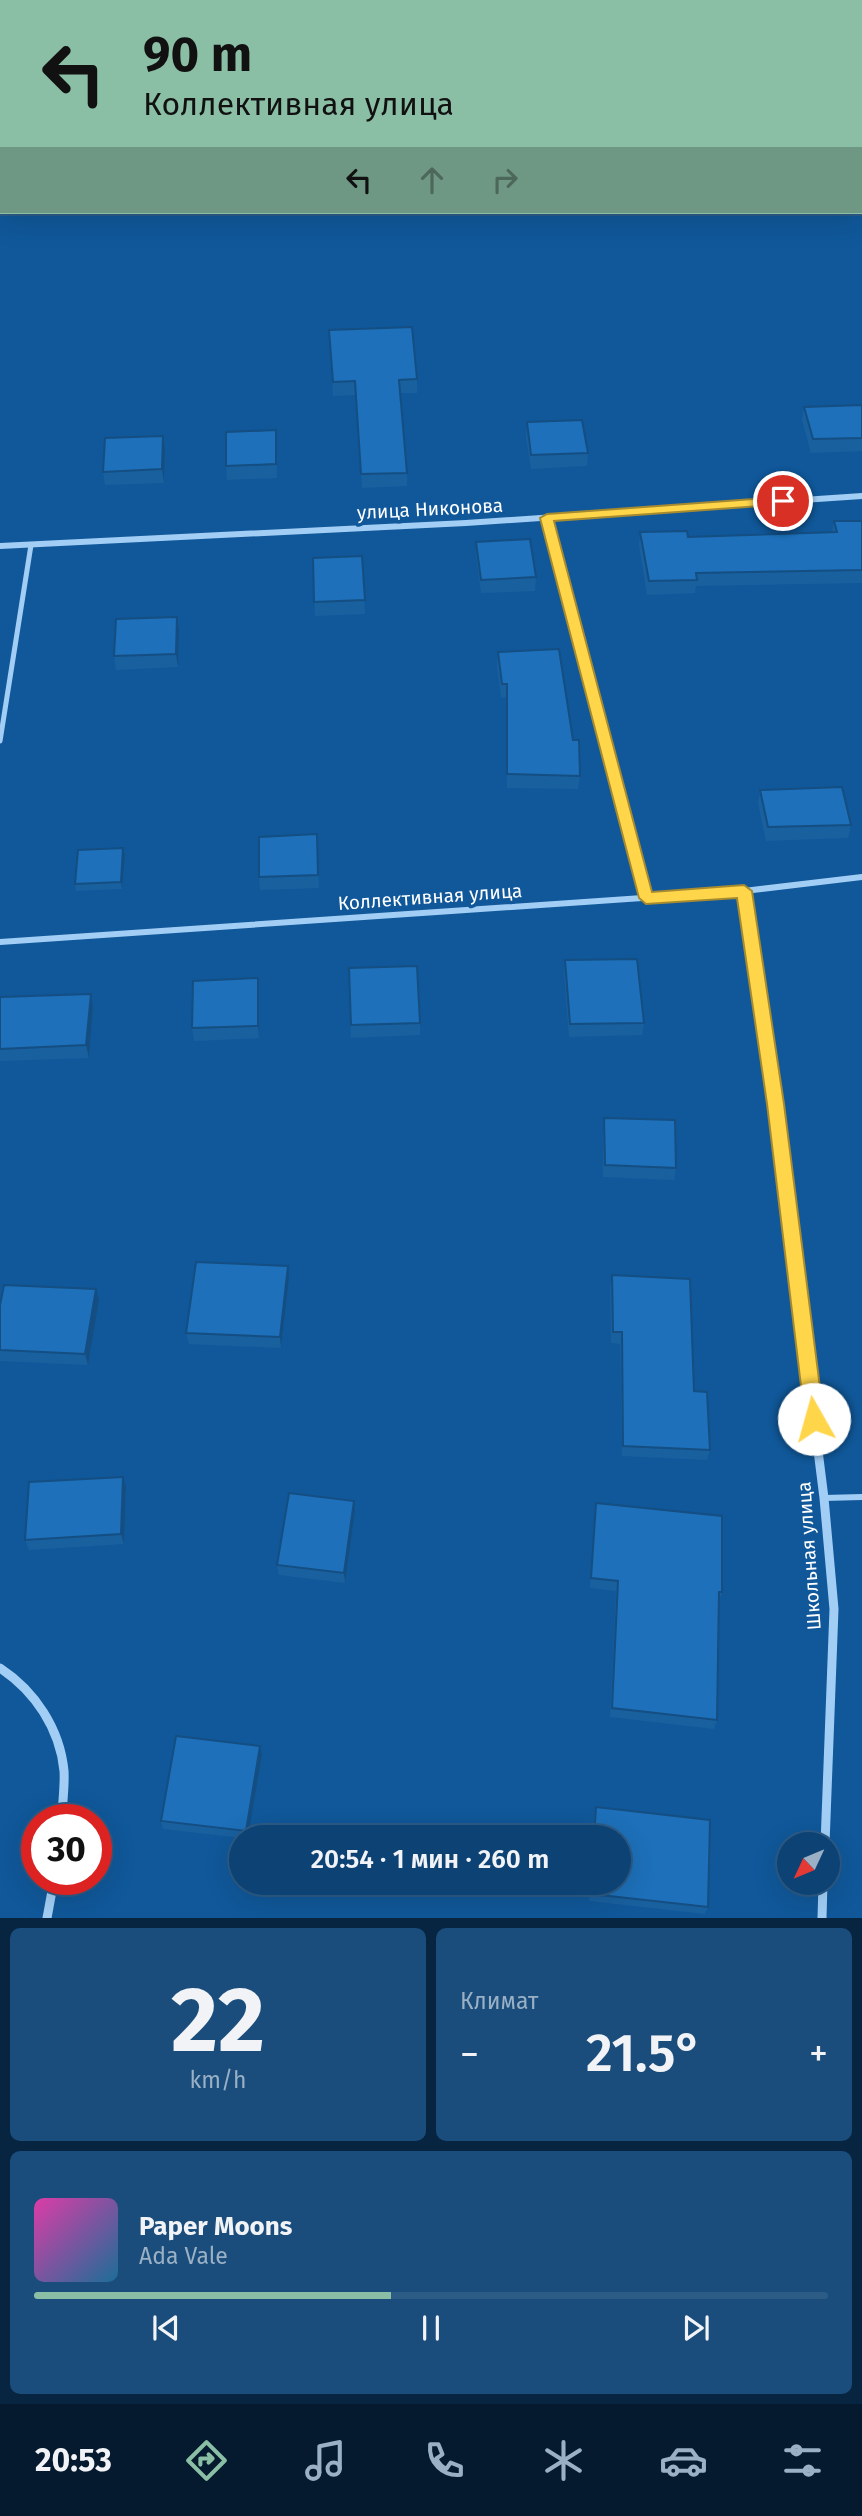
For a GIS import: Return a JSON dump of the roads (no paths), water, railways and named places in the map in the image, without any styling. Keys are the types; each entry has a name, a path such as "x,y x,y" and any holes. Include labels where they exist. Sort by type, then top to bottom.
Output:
{"street":[{"name":"улица Никонова","path":"0,546 547,518 862,496"},
{"name":"Коллективная улица","path":"0,942 744,891 862,877"},
{"name":"Школьная улица","path":"744,891 775,1104 824,1498 834,1609 825,1832"},
{"path":"0,1668 12,1674 47,1715 63,1765 62,1804"},
{"path":"47,1917 51,1895"},
{"path":"822,1917 823,1895"}],"lane":[{"path":"547,518 646,898"},
{"path":"0,741 31,545"},
{"path":"824,1498 862,1497"}]}
